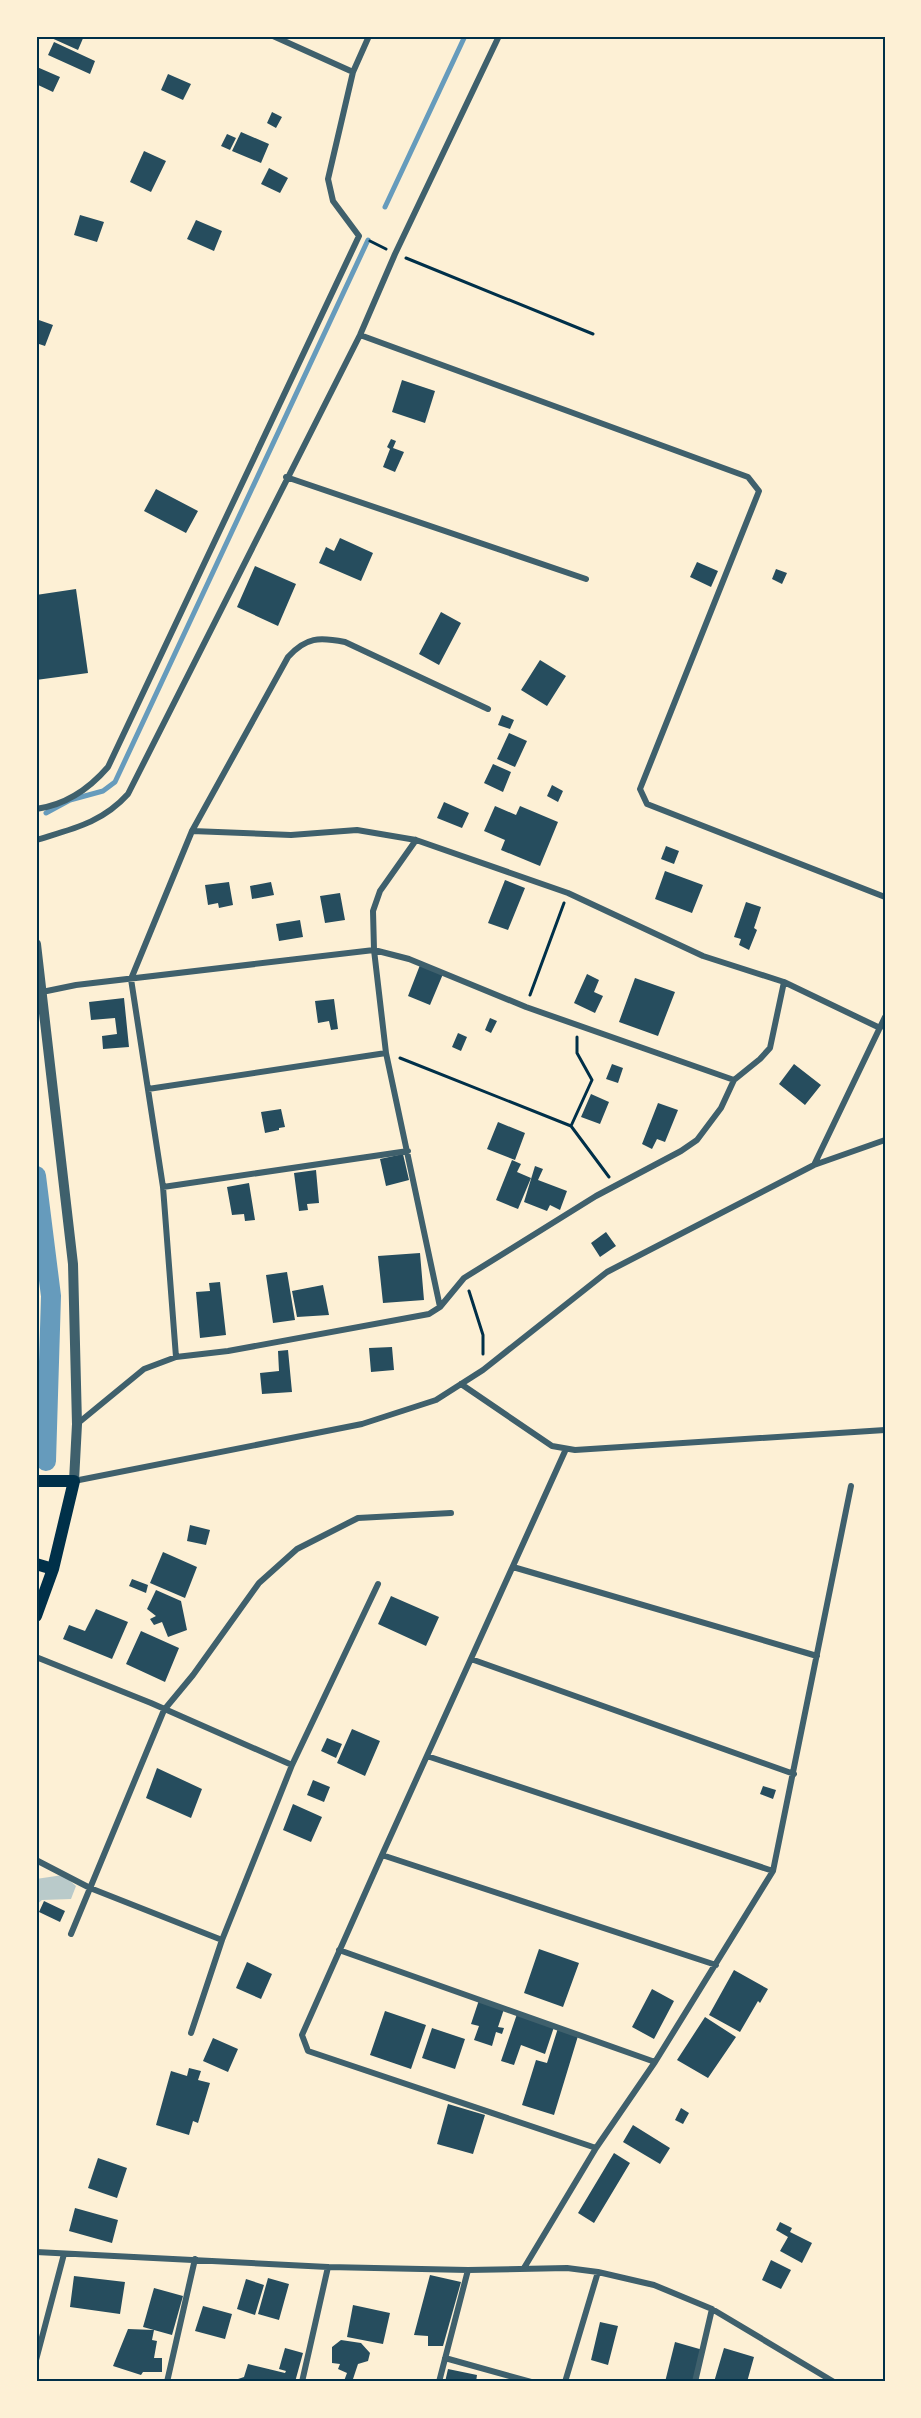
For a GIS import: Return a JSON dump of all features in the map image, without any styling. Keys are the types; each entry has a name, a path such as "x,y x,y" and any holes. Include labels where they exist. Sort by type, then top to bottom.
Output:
{"main road":[{"path":"36,1481 74,1481 53,1569 36,1616"},
{"path":"36,1564 53,1569"}],"street":[{"path":"273,36 353,72"},
{"path":"36,809 52,807 91,786 108,766 359,236 333,201 328,179 353,72 369,36"},
{"path":"36,840 79,827 104,816 128,794 286,477 360,335 395,254 499,36"},
{"path":"360,335 748,477 759,491 640,789 647,804 885,897"},
{"path":"286,477 586,579"},
{"path":"176,1357 163,1187 131,979 192,831 282,667 299,645 311,640 325,638 345,642 488,709"},
{"path":"192,831 291,835 357,830 416,840 568,893 703,956 784,982 880,1028"},
{"path":"416,840 380,891 373,911 374,950 386,1053 440,1307"},
{"path":"36,944 73,1264 77,1424 74,1481 362,1424 436,1400 483,1370 607,1272 814,1165 885,1140"},
{"path":"42,992 76,985 374,950 409,959 526,1008 734,1080"},
{"path":"77,1424 144,1369 176,1357 228,1351 429,1314 440,1307 464,1278 615,1186 697,1140 721,1108 734,1080 770,1048 784,982"},
{"path":"814,1165 885,1017"},
{"path":"148,1089 386,1053"},
{"path":"163,1187 408,1151"},
{"path":"460,1384 552,1446 575,1450 885,1430"},
{"path":"566,1449 302,2035 308,2051 596,2148"},
{"path":"524,2268 596,2148 655,2062 773,1871 851,1486"},
{"path":"71,1934 164,1710 193,1676 260,1583 297,1550 358,1518 450,1513"},
{"path":"513,1567 818,1656"},
{"path":"191,2033 222,1940 292,1765 378,1584"},
{"path":"36,1657 151,1703 292,1765"},
{"path":"471,1659 794,1774"},
{"path":"427,1756 773,1871"},
{"path":"382,1855 716,1965"},
{"path":"36,1860 90,1888 222,1940"},
{"path":"339,1950 655,2062"},
{"path":"36,2252 328,2267 468,2270 567,2268 598,2272 654,2285 712,2309 834,2382"},
{"path":"36,2360 64,2254"},
{"path":"167,2382 195,2259"},
{"path":"302,2382 328,2267"},
{"path":"439,2382 468,2270"},
{"path":"565,2382 598,2272"},
{"path":"695,2382 712,2309"},
{"path":"445,2358 531,2382"}],"path":[{"path":"359,236 395,254 593,334"},
{"path":"526,1008 568,893"},
{"path":"571,1126 592,1080 577,1053 578,1025"},
{"path":"386,1053 571,1126 615,1186"},
{"path":"464,1278 476,1305 483,1335 483,1370"}],"shaded area":[{"path":"63,1875 76,1886 71,1899 42,1900 36,1905 36,1879"}],"building":[{"path":"47,36 84,36 78,50"},
{"path":"54,42 95,61 90,74 48,55"},
{"path":"37,67 60,77 53,92 36,84"},
{"path":"168,74 191,84 183,100 161,90"},
{"path":"272,112 282,117 276,128 267,123"},
{"path":"241,132 269,144 261,163 232,151"},
{"path":"227,134 236,138 230,150 221,146"},
{"path":"144,151 166,161 151,192 130,182"},
{"path":"269,168 288,178 280,193 261,184"},
{"path":"80,215 104,222 97,242 74,235"},
{"path":"196,220 222,231 214,251 187,239"},
{"path":"36,319 53,325 45,346 36,343"},
{"path":"402,380 435,391 425,423 392,412"},
{"path":"391,439 396,441 393,448 404,452 395,472 383,467"},
{"path":"156,489 198,511 186,533 144,511"},
{"path":"340,538 373,553 361,581 319,563 326,547 334,551"},
{"path":"697,562 718,571 711,587 690,577"},
{"path":"255,566 296,584 278,626 237,607"},
{"path":"776,569 787,573 782,584 772,579"},
{"path":"76,589 88,673 36,680 36,595"},
{"path":"441,612 461,623 439,665 419,654"},
{"path":"540,660 566,676 547,706 521,690"},
{"path":"502,715 514,720 510,729 498,725"},
{"path":"509,733 527,741 515,767 497,759"},
{"path":"493,764 511,772 503,792 484,783"},
{"path":"552,785 563,791 558,802 547,796"},
{"path":"444,802 469,813 462,828 437,818"},
{"path":"495,806 516,815 520,806 558,822 540,866 501,850 505,840 484,831"},
{"path":"666,846 679,851 674,864 661,859"},
{"path":"665,871 703,885 692,913 655,899"},
{"path":"505,880 525,888 508,930 488,923"},
{"path":"229,882 233,905 219,908 218,903 208,905 205,885"},
{"path":"271,882 274,895 252,899 250,886"},
{"path":"340,893 345,920 325,923 320,896"},
{"path":"746,902 761,907 754,928 757,930 749,950 739,945 741,939 734,937"},
{"path":"300,920 303,937 279,941 276,924"},
{"path":"420,965 443,974 430,1005 408,996"},
{"path":"587,974 599,980 594,992 603,996 595,1013 574,1003"},
{"path":"635,978 675,992 658,1036 619,1022"},
{"path":"124,998 129,1047 103,1049 102,1036 117,1034 115,1018 91,1020 89,1002"},
{"path":"334,999 338,1029 331,1030 329,1021 318,1023 315,1001"},
{"path":"490,1018 497,1021 491,1033 485,1030"},
{"path":"458,1033 467,1037 461,1051 452,1047"},
{"path":"612,1064 623,1068 618,1083 606,1079"},
{"path":"794,1064 821,1085 805,1105 779,1084"},
{"path":"591,1094 609,1102 600,1124 581,1117"},
{"path":"658,1103 678,1110 665,1142 657,1139 652,1149 642,1144"},
{"path":"281,1109 285,1127 265,1133 261,1112"},
{"path":"498,1122 525,1133 515,1160 487,1149"},
{"path":"403,1154 409,1180 386,1186 380,1159"},
{"path":"512,1160 521,1164 517,1172 531,1178 518,1209 496,1200"},
{"path":"535,1166 543,1169 538,1180 567,1191 560,1210 550,1205 547,1211 524,1202"},
{"path":"316,1170 319,1203 307,1204 308,1210 299,1211 294,1173"},
{"path":"249,1183 255,1220 245,1221 244,1214 232,1215 227,1187"},
{"path":"606,1232 616,1246 600,1257 591,1243"},
{"path":"420,1253 424,1300 383,1303 378,1256"},
{"path":"287,1272 295,1320 273,1323 266,1275"},
{"path":"220,1282 226,1335 200,1338 196,1292 210,1291 209,1283"},
{"path":"323,1285 329,1315 297,1317 292,1291"},
{"path":"392,1347 394,1370 371,1372 369,1348"},
{"path":"288,1350 292,1392 262,1394 260,1373 279,1371 278,1351"},
{"path":"190,1525 210,1530 206,1545 187,1541"},
{"path":"163,1552 197,1567 185,1598 150,1583"},
{"path":"132,1579 148,1585 146,1593 129,1586"},
{"path":"156,1590 181,1601 187,1630 168,1637 162,1622 154,1625 150,1619 156,1616 147,1609"},
{"path":"391,1596 439,1617 426,1646 378,1624"},
{"path":"96,1609 128,1622 112,1659 63,1639 69,1625 85,1631"},
{"path":"141,1631 179,1648 165,1682 126,1664"},
{"path":"352,1729 380,1741 365,1776 337,1763"},
{"path":"327,1738 342,1744 336,1758 321,1751"},
{"path":"157,1768 202,1789 191,1818 146,1798"},
{"path":"313,1780 330,1787 324,1802 307,1795"},
{"path":"763,1786 776,1790 773,1799 760,1794"},
{"path":"293,1804 322,1817 311,1842 283,1830"},
{"path":"44,1901 65,1911 60,1922 39,1912"},
{"path":"539,1949 579,1963 563,2007 524,1993"},
{"path":"247,1962 272,1974 261,1999 236,1988"},
{"path":"734,1970 768,1989 760,2003 758,2001 740,2032 709,2015"},
{"path":"652,1989 674,2001 654,2039 632,2027"},
{"path":"479,2000 504,2009 498,2027 504,2028 502,2034 496,2032 492,2046 474,2040 479,2026 471,2024"},
{"path":"385,2011 426,2025 411,2069 370,2055"},
{"path":"517,2014 554,2027 545,2054 521,2045 514,2065 501,2061"},
{"path":"705,2017 736,2037 708,2078 677,2060"},
{"path":"432,2028 465,2039 455,2069 422,2058"},
{"path":"558,2028 578,2036 554,2115 522,2105 536,2060 547,2063"},
{"path":"213,2038 238,2049 228,2072 203,2061"},
{"path":"189,2068 201,2071 198,2080 210,2083 198,2123 193,2121 189,2135 156,2125 171,2071 187,2076"},
{"path":"448,2104 485,2115 473,2154 437,2144"},
{"path":"681,2108 689,2113 683,2124 675,2120"},
{"path":"633,2125 670,2148 660,2164 623,2142"},
{"path":"614,2153 630,2163 594,2223 578,2213"},
{"path":"98,2158 127,2168 117,2198 88,2188"},
{"path":"75,2208 118,2220 112,2243 69,2231"},
{"path":"780,2222 792,2228 790,2232 812,2243 802,2263 780,2251 788,2237 776,2230"},
{"path":"771,2260 791,2270 781,2289 762,2280"},
{"path":"430,2275 461,2282 443,2346 428,2346 428,2336 414,2335"},
{"path":"74,2276 125,2282 120,2314 70,2307"},
{"path":"268,2278 289,2284 279,2320 258,2314"},
{"path":"246,2279 264,2285 255,2315 237,2309"},
{"path":"154,2288 183,2296 172,2335 143,2327"},
{"path":"353,2305 390,2313 383,2344 347,2337"},
{"path":"203,2306 232,2314 225,2339 195,2331"},
{"path":"600,2322 618,2326 608,2365 591,2360"},
{"path":"128,2329 154,2330 152,2340 157,2341 154,2358 162,2358 162,2372 143,2372 141,2375 113,2366"},
{"path":"341,2340 361,2343 370,2353 368,2361 358,2364 352,2382 344,2381 347,2373 338,2369 340,2364 332,2363 332,2347"},
{"path":"675,2342 703,2350 694,2382 665,2382"},
{"path":"285,2348 303,2353 295,2382 237,2382 238,2379 244,2377 248,2364 285,2373 286,2371 279,2369"},
{"path":"724,2348 754,2357 747,2382 714,2382"},
{"path":"448,2369 477,2375 476,2382 445,2382"}],"waterway":[{"path":"385,207 465,36"},
{"path":"46,813 70,800 103,791 115,782 368,240"},
{"path":"36,1176 51,1296 46,1461"}]}
